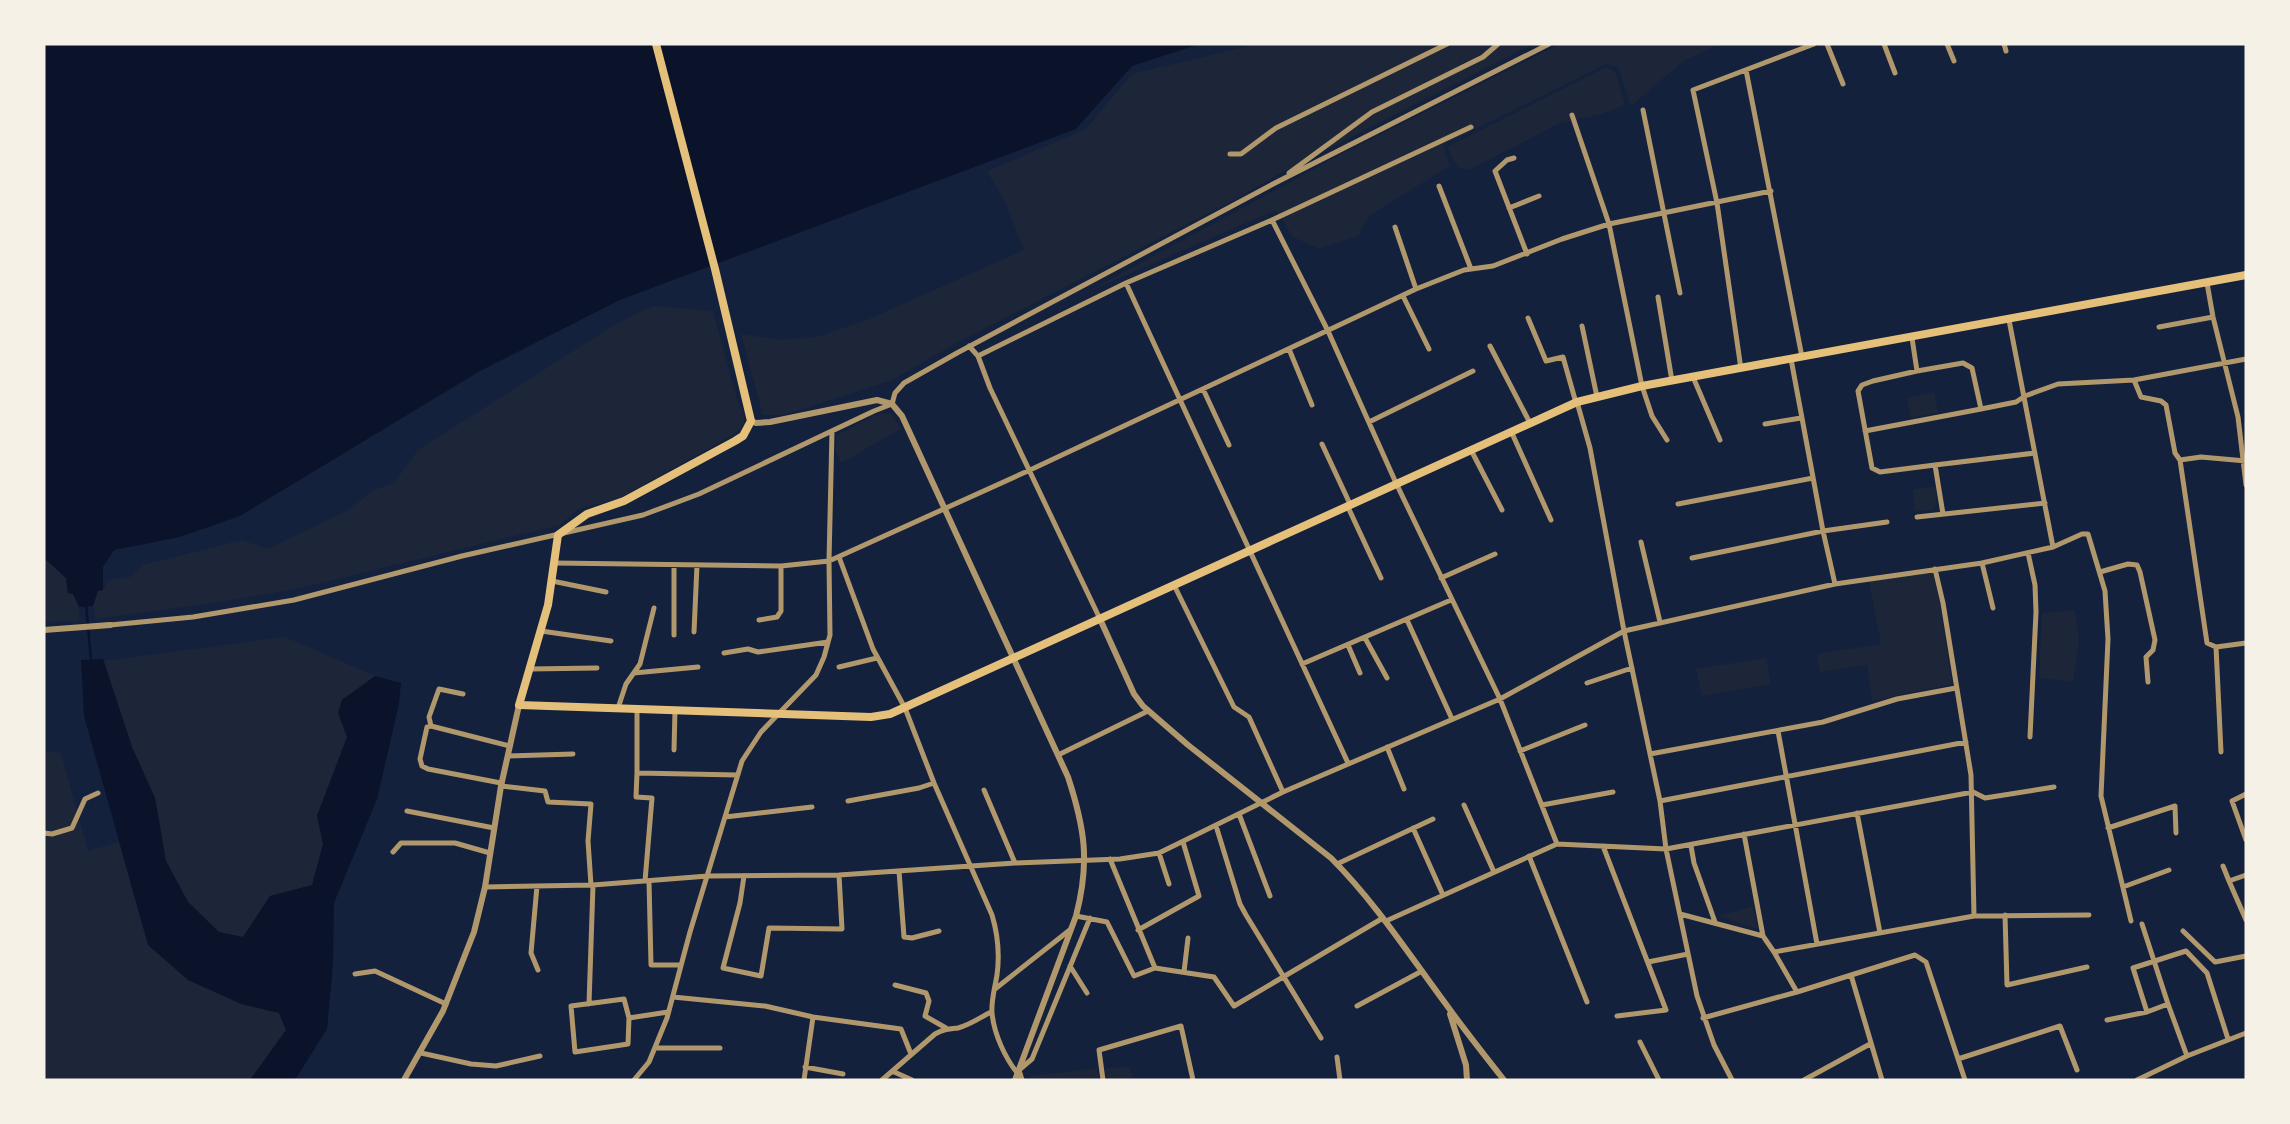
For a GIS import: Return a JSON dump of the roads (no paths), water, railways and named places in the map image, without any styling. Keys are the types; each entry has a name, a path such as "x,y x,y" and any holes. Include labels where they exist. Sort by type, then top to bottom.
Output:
{"main road":[{"path":"656,44 751,417 743,436 735,441 624,501 587,514 558,535 552,581 541,631 519,705 872,717 905,708 1396,482 1577,403 1642,386 2246,275"}],"street":[{"path":"1230,155 1241,154 1276,128 1447,44"},
{"path":"1275,183 1372,112 1483,57 1498,44"},
{"path":"892,404 895,393 904,383 969,346 1275,183 1549,44"},
{"path":"1741,369 1717,203 1693,90 1814,44"},
{"path":"1827,44 1843,84"},
{"path":"1884,44 1895,73"},
{"path":"1947,44 1954,61"},
{"path":"2004,44 2007,51"},
{"path":"1746,70 1802,357"},
{"path":"1643,110 1680,293"},
{"path":"1572,115 1609,224 1642,386 1652,416 1667,440"},
{"path":"978,356 1126,283 1272,220 1471,127"},
{"path":"1514,158 1507,160 1495,171 1527,254"},
{"path":"1439,186 1471,270"},
{"path":"554,563 781,566 829,561 1416,289 1471,270 1493,266 1609,224 1771,191"},
{"path":"1509,208 1539,197"},
{"path":"1272,220 1328,331 1451,600 1500,699 1557,844"},
{"path":"1395,227 1416,289"},
{"path":"1126,283 1348,763"},
{"path":"2207,283 2238,417 2246,485"},
{"path":"1403,296 1429,349"},
{"path":"1658,297 1672,381"},
{"path":"2159,327 2213,317"},
{"path":"1528,318 1546,361 1563,357 1590,448 1688,954 1703,1018 1732,1080"},
{"path":"2009,320 2053,547"},
{"path":"1582,326 1597,397"},
{"path":"1912,338 1917,371"},
{"path":"969,346 978,356 1134,694 1148,711 1337,864 1385,919 1504,1080"},
{"path":"1490,346 1530,423"},
{"path":"1289,349 1312,405"},
{"path":"1791,359 1812,478 1835,584"},
{"path":"1865,431 2016,402 2058,384 2134,380 2246,359"},
{"path":"1981,409 1972,368 1963,363 1872,381 1862,385 1858,391 1872,468 1880,472 2035,453"},
{"path":"1369,422 1473,371"},
{"path":"1693,377 1720,440"},
{"path":"2134,380 2141,397 2161,401 2166,405 2175,453 2180,460 2207,643 2216,646 2246,643"},
{"path":"1203,389 1229,446"},
{"path":"751,417 755,423 771,422 877,400 892,404 902,416 1058,755 1074,796 1084,835 1086,860 1076,916 1019,1076"},
{"path":"44,630 193,617 294,600 463,556 643,515 699,494 892,404"},
{"path":"1765,424 1801,418"},
{"path":"634,1080 649,1062 668,1012 738,775 751,746 816,675 828,642 832,430"},
{"path":"1511,432 1551,520"},
{"path":"1322,444 1381,578"},
{"path":"1471,450 1502,510"},
{"path":"2180,460 2201,457 2245,461"},
{"path":"1935,466 1943,514"},
{"path":"1678,504 1812,478"},
{"path":"1917,517 2045,503"},
{"path":"1692,558 1823,531 1887,522"},
{"path":"485,887 592,885 708,876 899,872 1110,859 1159,853 1283,792 1500,699 1624,631 1835,584 1982,563 2053,547 2086,533 2105,591 2108,639 2101,796 2131,921"},
{"path":"1641,542 1660,622"},
{"path":"2028,553 2035,585 2036,612 2030,737"},
{"path":"1441,578 1495,554"},
{"path":"839,557 877,658 905,708 934,783 992,915 998,937 999,955 991,1012 997,1036 1010,1065 1019,1076"},
{"path":"1982,563 1993,608"},
{"path":"2100,572 2128,564 2137,565 2155,640 2153,650 2147,657 2148,682"},
{"path":"674,565 674,635"},
{"path":"694,632 696,565"},
{"path":"759,620 776,617 781,611 781,566"},
{"path":"1935,569 1943,603 1973,792 1974,915"},
{"path":"552,581 606,592"},
{"path":"1174,585 1234,707 1249,717 1283,792"},
{"path":"1302,664 1451,600"},
{"path":"618,708 626,684 640,664 654,608"},
{"path":"1407,621 1452,719"},
{"path":"541,631 611,641"},
{"path":"1365,638 1387,678"},
{"path":"724,653 748,649 758,652 828,642"},
{"path":"1348,645 1360,673"},
{"path":"2216,646 2221,752"},
{"path":"838,667 877,658"},
{"path":"634,673 698,667"},
{"path":"530,669 597,668"},
{"path":"1587,683 1632,668"},
{"path":"1650,754 1823,722 1897,699 1956,688"},
{"path":"431,726 429,717 439,689 463,694"},
{"path":"404,1080 446,1004 474,932 485,887 501,785 519,705"},
{"path":"637,709 636,797 652,798 647,881 651,965 681,965"},
{"path":"674,750 675,710"},
{"path":"1058,755 1148,711"},
{"path":"1520,751 1585,725"},
{"path":"510,746 431,726 427,727 420,759 422,766 428,769 501,785 545,791 548,802 591,804 588,841 592,885 589,1004"},
{"path":"1778,731 1817,944"},
{"path":"1660,801 1966,742"},
{"path":"1388,747 1404,789"},
{"path":"508,756 573,754"},
{"path":"637,773 738,775"},
{"path":"848,801 934,783"},
{"path":"1076,916 1107,922 1134,976 1155,968 1214,977 1234,1006 1385,919 1557,844 1666,849 1973,792 1984,798 2053,787"},
{"path":"984,790 1015,863"},
{"path":"1542,805 1613,792"},
{"path":"44,833 52,834 72,828 85,799 98,793"},
{"path":"2246,794 2232,801 2246,839"},
{"path":"1464,805 1494,872"},
{"path":"2108,828 2175,806 2176,832"},
{"path":"726,817 813,807"},
{"path":"407,811 494,828"},
{"path":"1857,813 1880,933"},
{"path":"1239,814 1270,896"},
{"path":"1337,864 1433,819"},
{"path":"1217,828 1240,904 1321,1038"},
{"path":"1413,828 1443,895"},
{"path":"1744,834 1763,936 1797,992"},
{"path":"1138,930 1199,896 1183,842"},
{"path":"393,852 401,843 441,843 490,853"},
{"path":"1604,846 1666,1010 1617,1016"},
{"path":"1691,846 1694,863 1715,922"},
{"path":"1159,853 1169,884"},
{"path":"1529,856 1587,1002"},
{"path":"1110,859 1155,968"},
{"path":"2223,866 2246,920"},
{"path":"2123,887 2169,870"},
{"path":"899,872 904,937 912,938 939,931"},
{"path":"744,876 740,903 723,968 761,976 769,928 842,929 839,875"},
{"path":"2230,881 2246,875"},
{"path":"537,886 531,953 538,970"},
{"path":"1680,914 1763,936"},
{"path":"1774,952 1974,915 2088,915"},
{"path":"2006,915 2007,985 2087,967"},
{"path":"1019,1076 1032,1059 1090,918"},
{"path":"2141,924 2186,1056"},
{"path":"995,989 1071,929"},
{"path":"2183,931 2215,962 2246,957"},
{"path":"1184,972 1188,938"},
{"path":"2147,1012 2133,968 2186,951 2207,973 2228,1039"},
{"path":"1648,962 1688,954"},
{"path":"1703,1018 1915,955 1926,962 1965,1080"},
{"path":"1070,966 1087,993"},
{"path":"355,974 375,971 446,1004"},
{"path":"1357,1006 1422,971"},
{"path":"1851,975 1882,1080"},
{"path":"895,985 926,993 929,1000 925,1016 946,1028"},
{"path":"673,997 765,1006 813,1017 901,1029 911,1054"},
{"path":"624,999 629,1018 628,1044 575,1052 572,1006 624,999"},
{"path":"2107,1020 2147,1012 2168,1004"},
{"path":"1449,1009 1466,1065 1467,1080"},
{"path":"629,1018 668,1012"},
{"path":"882,1080 935,1034 946,1028 958,1028 972,1023 991,1012"},
{"path":"804,1080 813,1017"},
{"path":"1103,1080 1098,1050 1181,1026 1193,1080"},
{"path":"1958,1059 2060,1026 2077,1070"},
{"path":"2137,1080 2186,1056 2246,1034"},
{"path":"1640,1042 1659,1080"},
{"path":"1804,1080 1871,1044"},
{"path":"655,1048 720,1048"},
{"path":"421,1053 496,1066 540,1056"},
{"path":"1337,1057 1340,1080"},
{"path":"806,1067 843,1074"},
{"path":"892,1071 912,1080"}],"waterway":[{"path":"86,604 91,660"}]}
